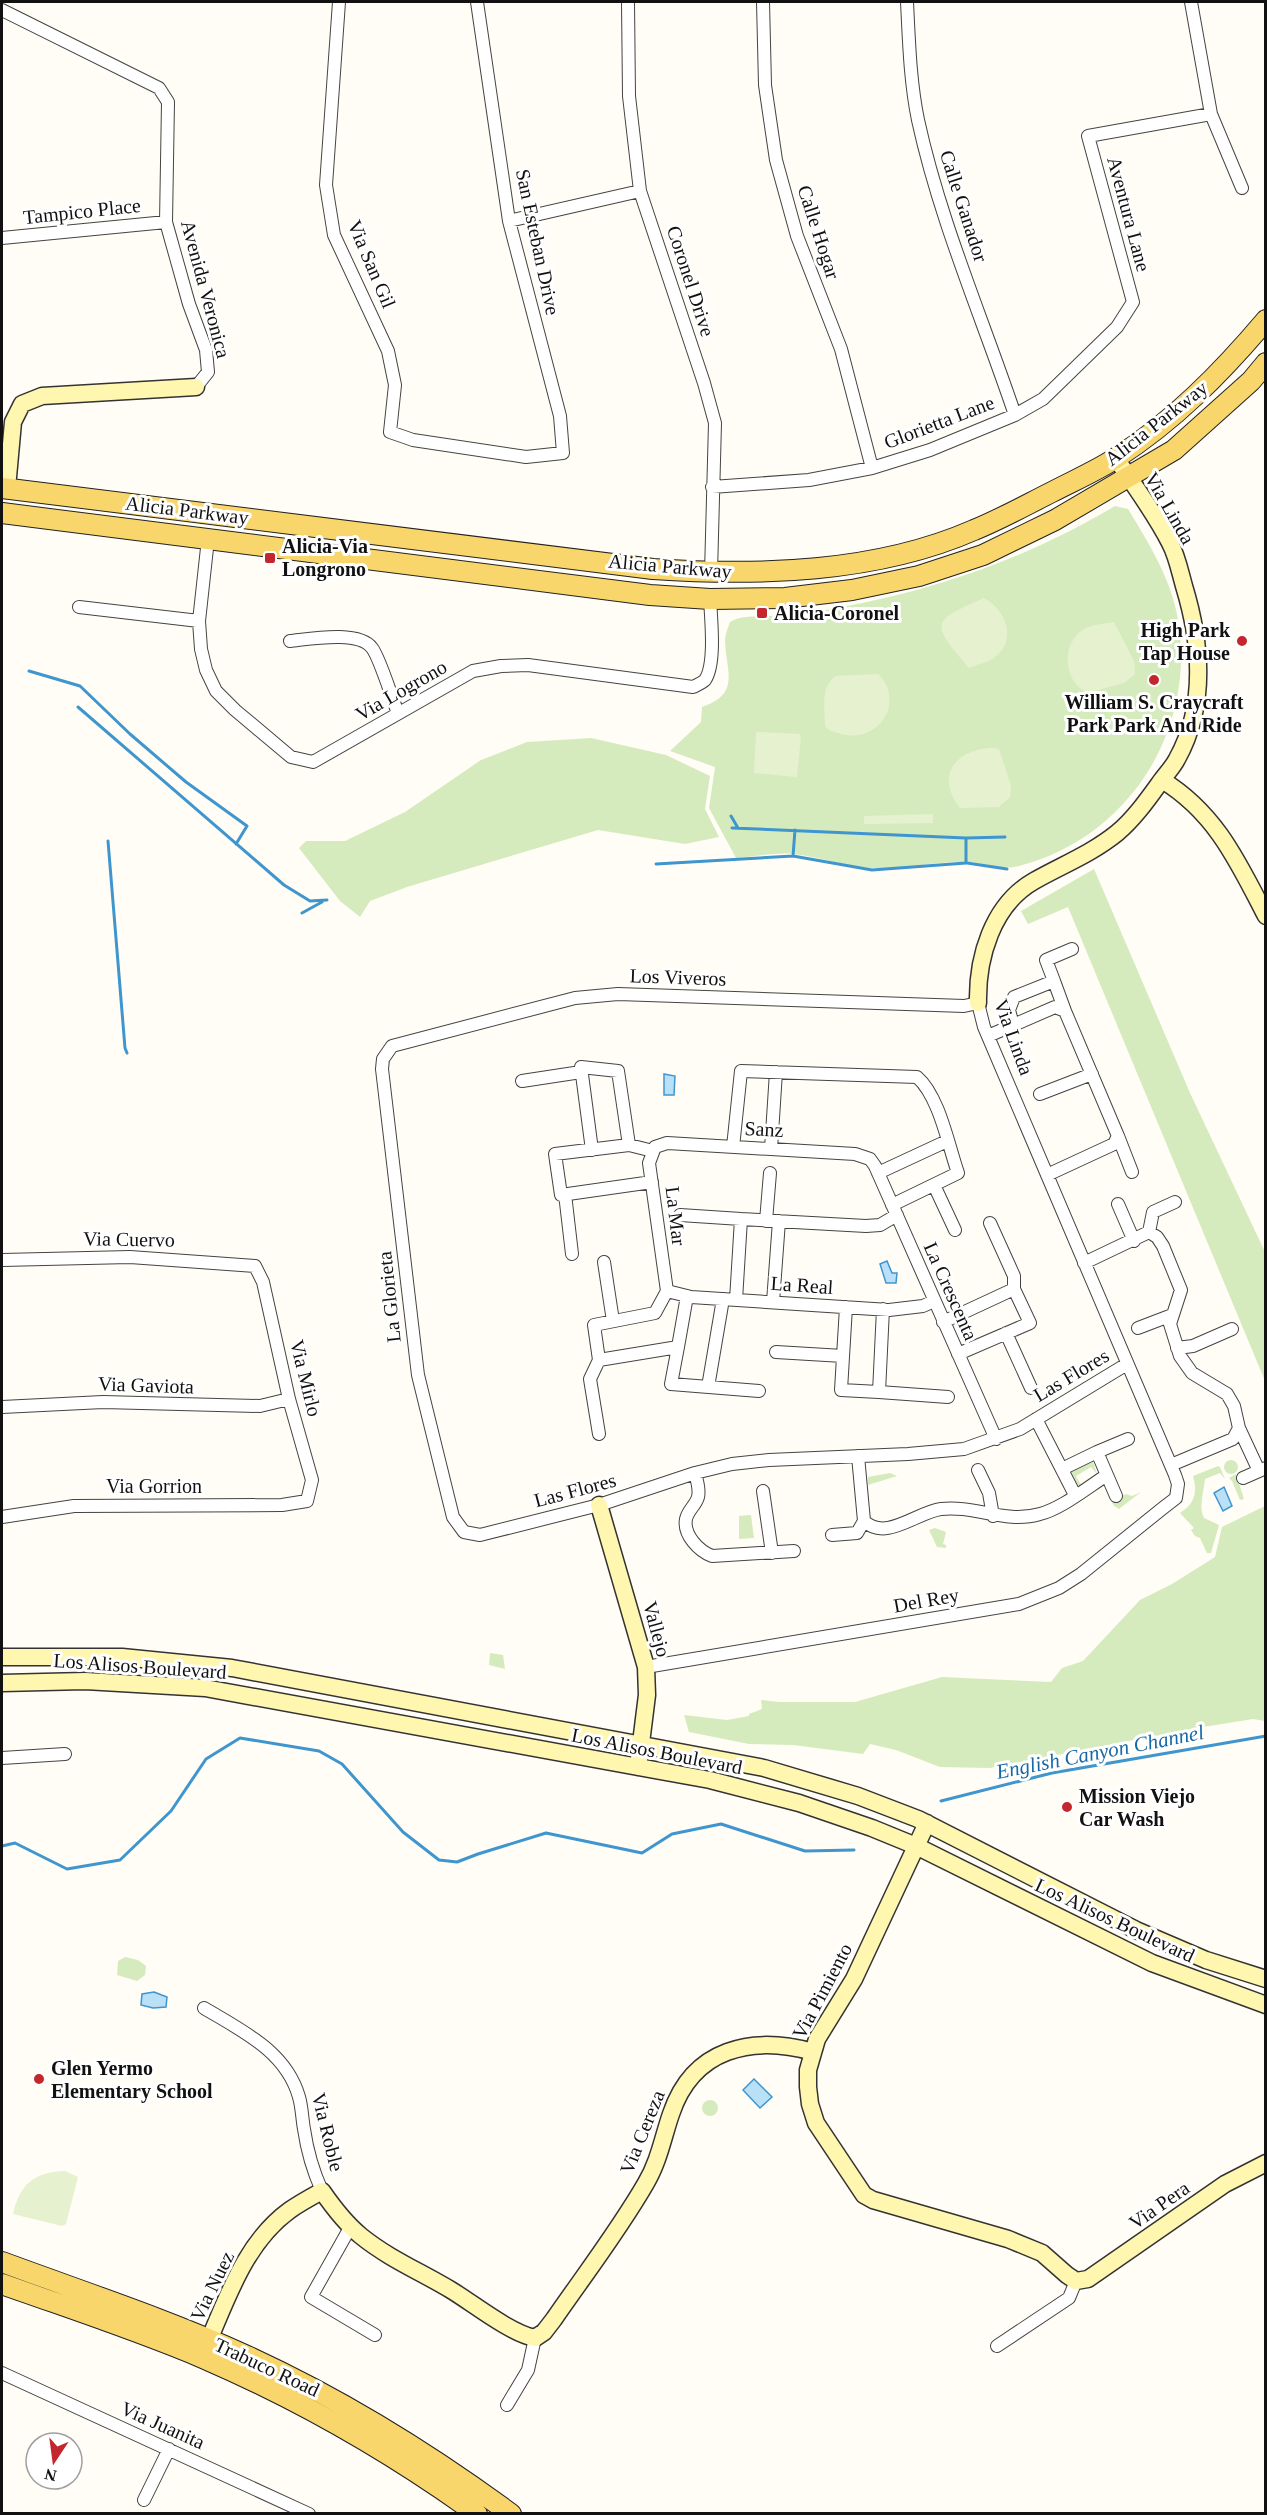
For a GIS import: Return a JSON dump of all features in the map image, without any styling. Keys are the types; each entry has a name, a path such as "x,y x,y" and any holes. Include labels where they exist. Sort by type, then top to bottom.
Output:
{"main road":[{"name":"Alicia Parkway","path":"3,489 653,568 711,573 783,571 848,564 912,551 973,531 1116,458 1203,389 1266,320"},
{"name":"Alicia Parkway","path":"2,513 650,595 710,599 785,598 852,590 919,576 983,555 1054,520 1173,450 1251,381 1266,363"},
{"path":"3,489 23,502 47,507 86,524"},
{"path":"710,599 711,573"},
{"name":"Trabuco Road","path":"2,2262 205,2349 402,2463 477,2514"},
{"name":"Trabuco Road","path":"2,2284 272,2368 354,2411 415,2447 506,2512"}],"street":[{"name":"Via San Gil","path":"339,2 326,185 334,235 388,351 395,385 390,432 413,440 526,457 563,453"},
{"name":"San Esteban Drive","path":"477,2 508,220 560,416 563,453"},
{"name":"Coronel Drive","path":"628,2 628,96 640,191 704,383 714,423 711,573"},
{"name":"Calle Hogar","path":"763,2 765,86 776,160 797,236 841,350 872,468"},
{"name":"Calle Ganador","path":"907,2 911,73 917,117 930,169 1015,415"},
{"path":"1191,2 1211,114 1242,188"},
{"name":"Avenida Veronica","path":"2,10 159,88 168,102 165,222 189,304 206,350 208,372 196,387"},
{"name":"Aventura Lane","path":"1133,302 1088,136 1211,114"},
{"path":"508,220 640,191"},
{"name":"Tampico Place","path":"2,238 165,222"},
{"name":"Glorietta Lane","path":"712,487 809,480 872,468 930,450 1015,415 1043,399 1118,327 1133,302"},
{"path":"3,489 13,422 22,404 42,396 196,387"},
{"name":"Via Linda","path":"1116,458 1171,544 1193,616 1199,657 1199,677 1188,728 1177,758 1149,798 1118,831 1092,851 1032,882 1003,910 988,938 980,962 978,1003 988,1036 1171,1465 1178,1484 1177,1492"},
{"name":"Via Logrono","path":"208,539 199,621 201,649 206,670 216,691 235,710 291,757 313,762 474,671 501,666 528,665 693,687 704,681 709,668 710,599"},
{"path":"79,607 199,621"},
{"path":"290,641 344,637 363,640 372,648 398,713"},
{"path":"1162,780 1180,791 1206,815 1233,851 1260,894 1266,916"},
{"path":"1072,949 1046,960 1132,1172"},
{"path":"1013,1025 1009,1010 1014,998 1054,981"},
{"name":"Los Viveros","path":"386,1051 399,1044 585,997 618,994 964,1006 978,1003"},
{"path":"988,1036 1055,1007 1065,1011"},
{"name":"La Glorieta","path":"386,1051 382,1069 418,1375 453,1517 464,1532"},
{"path":"592,1150 581,1067 618,1071 629,1145 592,1150 555,1154 561,1195 652,1182"},
{"path":"680,1215 741,1220 880,1225 894,1210 958,1173 926,1085 917,1077 741,1071 733,1147"},
{"path":"522,1081 581,1072"},
{"path":"771,1149 776,1072"},
{"path":"1040,1095 1092,1074"},
{"path":"1047,1175 1114,1144 1118,1136"},
{"path":"878,1173 947,1141"},
{"name":"Sanz","path":"629,1145 654,1149 667,1143 771,1149 855,1154 870,1159"},
{"name":"La Mar","path":"654,1149 649,1163 667,1291"},
{"name":"La Crescenta","path":"870,1159 996,1438"},
{"path":"766,1221 770,1173"},
{"path":"934,1185 955,1230"},
{"path":"565,1194 572,1254"},
{"path":"1084,1263 1134,1242 1149,1233 1153,1212 1175,1202"},
{"path":"1118,1204 1134,1242"},
{"path":"708,1387 729,1300 741,1220"},
{"path":"773,1302 779,1221"},
{"path":"958,1354 1029,1323 1014,1289 1014,1276 990,1223"},
{"path":"1149,1233 1157,1237 1164,1246 1181,1290 1170,1324 1179,1356 1192,1373 1227,1394 1234,1406 1239,1428 1262,1469 1243,1478"},
{"name":"Via Cuervo","path":"2,1260 130,1257 255,1266"},
{"path":"604,1262 613,1321"},
{"name":"Via Mirlo","path":"255,1266 263,1282 289,1399 312,1480 307,1501"},
{"path":"943,1322 1014,1289"},
{"path":"599,1434 590,1379 599,1360 594,1325 655,1314 667,1291"},
{"name":"La Real","path":"667,1291 687,1296 729,1300 882,1309 910,1308 934,1301"},
{"path":"687,1296 671,1384 759,1391"},
{"path":"846,1307 841,1390 948,1397"},
{"path":"879,1392 882,1309"},
{"path":"1138,1328 1172,1315"},
{"path":"1177,1348 1193,1346 1232,1329"},
{"path":"1006,1333 1031,1388"},
{"path":"599,1360 678,1347"},
{"path":"776,1352 843,1356"},
{"name":"Las Flores","path":"464,1532 480,1535 599,1505 695,1473 732,1464 963,1449 1020,1429 1127,1364"},
{"name":"Via Gaviota","path":"2,1407 103,1402 260,1406 289,1399"},
{"name":"Las Flores","path":"1036,1419 1075,1495"},
{"path":"1171,1465 1233,1439 1239,1428"},
{"path":"1062,1469 1128,1439"},
{"path":"1096,1452 1116,1496"},
{"path":"832,1535 857,1533 864,1521 858,1456"},
{"path":"978,1470 989,1493 993,1516"},
{"path":"695,1473 699,1489 698,1500 686,1518 686,1526 700,1551 712,1556 794,1551"},
{"path":"864,1521 876,1528 886,1528 942,1509 1018,1519 1030,1517 1044,1514 1107,1475"},
{"path":"763,1491 772,1553"},
{"name":"Del Rey","path":"646,1667 1019,1604 1059,1588 1082,1574 1176,1498 1177,1492"},
{"name":"Via Gorrion","path":"2,1517 74,1506 282,1505 307,1501"},
{"name":"Vallejo","path":"599,1505 646,1667 646,1695 638,1767"},
{"name":"Los Alisos Boulevard","path":"2,1657 122,1657 204,1664 268,1674 764,1768 858,1796 927,1823 1151,1937 1214,1963 1266,1979"},
{"name":"Los Alisos Boulevard","path":"2,1683 85,1681 205,1688 710,1780 799,1803 872,1828 916,1846 1152,1963 1266,2006"},
{"path":"2,1758 65,1754"},
{"name":"Via Pimiento","path":"927,1823 854,1978 817,2039 808,2070 810,2104 816,2123 864,2195 885,2204 1008,2239 1042,2253 1076,2280"},
{"name":"Via Roble","path":"204,2008 268,2049 291,2077 299,2097 309,2153 322,2191 351,2226 385,2253 450,2289 519,2332 535,2338"},
{"name":"Via Cereza","path":"535,2338 544,2332 554,2319 646,2184 661,2151 678,2097 695,2074 719,2055 751,2045 783,2045 813,2052"},
{"name":"Via Pera","path":"1076,2280 1088,2279 1226,2184 1266,2163"},
{"name":"Via Nuez","path":"205,2349 240,2269 259,2241 289,2210 322,2191"},
{"path":"351,2226 311,2297 375,2335"},
{"path":"997,2346 1069,2298 1076,2280"},
{"path":"507,2405 528,2370 535,2338"},
{"name":"Via Juanita","path":"2,2373 309,2514"},
{"path":"144,2500 169,2449"}],"green space":[{"path":"1115,506 1128,509 1166,579 1179,625 1181,666 1176,705 1163,742 1145,776 1121,806 1092,832 1057,852 1012,867 954,862 870,868 804,855 787,854 736,858 709,808 715,767 670,751 701,722 702,707 714,702 727,688 725,641 730,622 744,617 833,609 878,600 949,581 1017,556"},
{"path":"984,598 998,609 1003,617 1007,633 1006,642 1002,650 992,659 969,668 948,641 942,625 945,619 953,613"},
{"path":"1114,622 1134,661 1135,674 1124,683 1087,693 1079,688 1070,672 1068,654 1070,646 1081,631"},
{"path":"878,674 886,685 889,707 877,727 867,733 855,735 842,734 827,728 824,698 831,680 836,676"},
{"path":"756,733 799,734 801,737 797,777 754,773"},
{"path":"591,738 666,755 710,776 705,809 719,837 685,844 598,830 407,887 370,901 360,917 340,901 299,848 306,841 345,841 405,812 481,760 527,742"},
{"path":"999,749 1011,786 1010,797 999,807 960,808 952,796 949,785 953,766 969,753"},
{"path":"933,814 933,823 864,824 864,816"},
{"path":"1094,869 1190,1093 1265,1252 1265,1381 1068,907 1028,924 1021,911"},
{"path":"1228,1460 1234,1460 1238,1467 1234,1474 1228,1474 1224,1470 1224,1464"},
{"path":"1093,1462 1097,1474 1091,1467 1076,1476 1081,1485 1078,1485 1071,1471"},
{"path":"1218,1466 1225,1479 1220,1473 1205,1479 1202,1499 1201,1509 1204,1518 1219,1525 1211,1553 1207,1553 1200,1538 1195,1536 1191,1530 1194,1528 1180,1513 1189,1506 1194,1498 1193,1476"},
{"path":"890,1473 897,1476 868,1485 868,1477"},
{"path":"1236,1474 1244,1499 1240,1500 1229,1478"},
{"path":"1141,1492 1119,1509 1111,1501 1126,1494 1132,1496"},
{"path":"1265,1506 1265,1721 1253,1719 1191,1729 990,1768 940,1767 896,1750 870,1744 863,1754 793,1745 749,1744 689,1732 684,1715 727,1720 749,1716 762,1709 761,1700 855,1702 942,1677 1051,1682 1062,1668 1083,1661 1140,1600 1172,1584 1215,1557 1222,1527"},
{"path":"751,1515 754,1538 739,1539 739,1516"},
{"path":"935,1528 946,1532 943,1544 946,1548 937,1547 929,1530"},
{"path":"490,1653 503,1655 505,1669 489,1665"},
{"path":"125,1957 138,1960 146,1966 145,1975 137,1981 117,1975 118,1961"},
{"path":"710,2100 716,2102 718,2108 716,2114 710,2116 704,2114 702,2108 704,2102"},
{"path":"65,2171 78,2177 66,2224 62,2226 13,2214 24,2187 30,2182 45,2174"}],"water":[{"path":"664,1074 675,1076 674,1095 664,1095"},
{"path":"887,1261 892,1273 897,1273 896,1283 886,1283 880,1264"},
{"path":"1224,1487 1232,1506 1223,1511 1214,1493"},
{"path":"154,1992 167,1997 166,2007 153,2008 141,2005 142,1994"},
{"path":"754,2079 772,2097 760,2108 743,2090"}],"waterway":[{"path":"29,671 80,686 130,734 186,782 247,826 236,844"},
{"path":"78,707 284,885 310,901 327,900"},
{"path":"731,816 738,828"},
{"path":"732,828 966,838 1005,837"},
{"path":"656,864 793,856 795,830"},
{"path":"793,856 872,870 966,863 966,838"},
{"path":"108,841 127,1053"},
{"path":"967,863 1007,869"},
{"path":"302,913 322,902"},
{"name":"English Canyon Channel","path":"941,1801 1052,1773 1266,1736"},
{"name":"English Canyon Channel","path":"2,1846 15,1843 67,1869 120,1860 171,1811 206,1759 240,1738 319,1751 342,1764 403,1832 439,1860 457,1862 546,1833 642,1853 672,1834 721,1824 805,1851 854,1850"}],"place":[{"name":"Alicia-Via Longrono","path":"270,558"},
{"name":"Alicia-Coronel","path":"762,613"},
{"name":"High Park Tap House","path":"1242,641"},
{"name":"William S. Craycraft Park Park And Ride","path":"1154,680"},
{"name":"Mission Viejo Car Wash","path":"1067,1807"},
{"name":"Glen Yermo Elementary School","path":"39,2079"}]}
